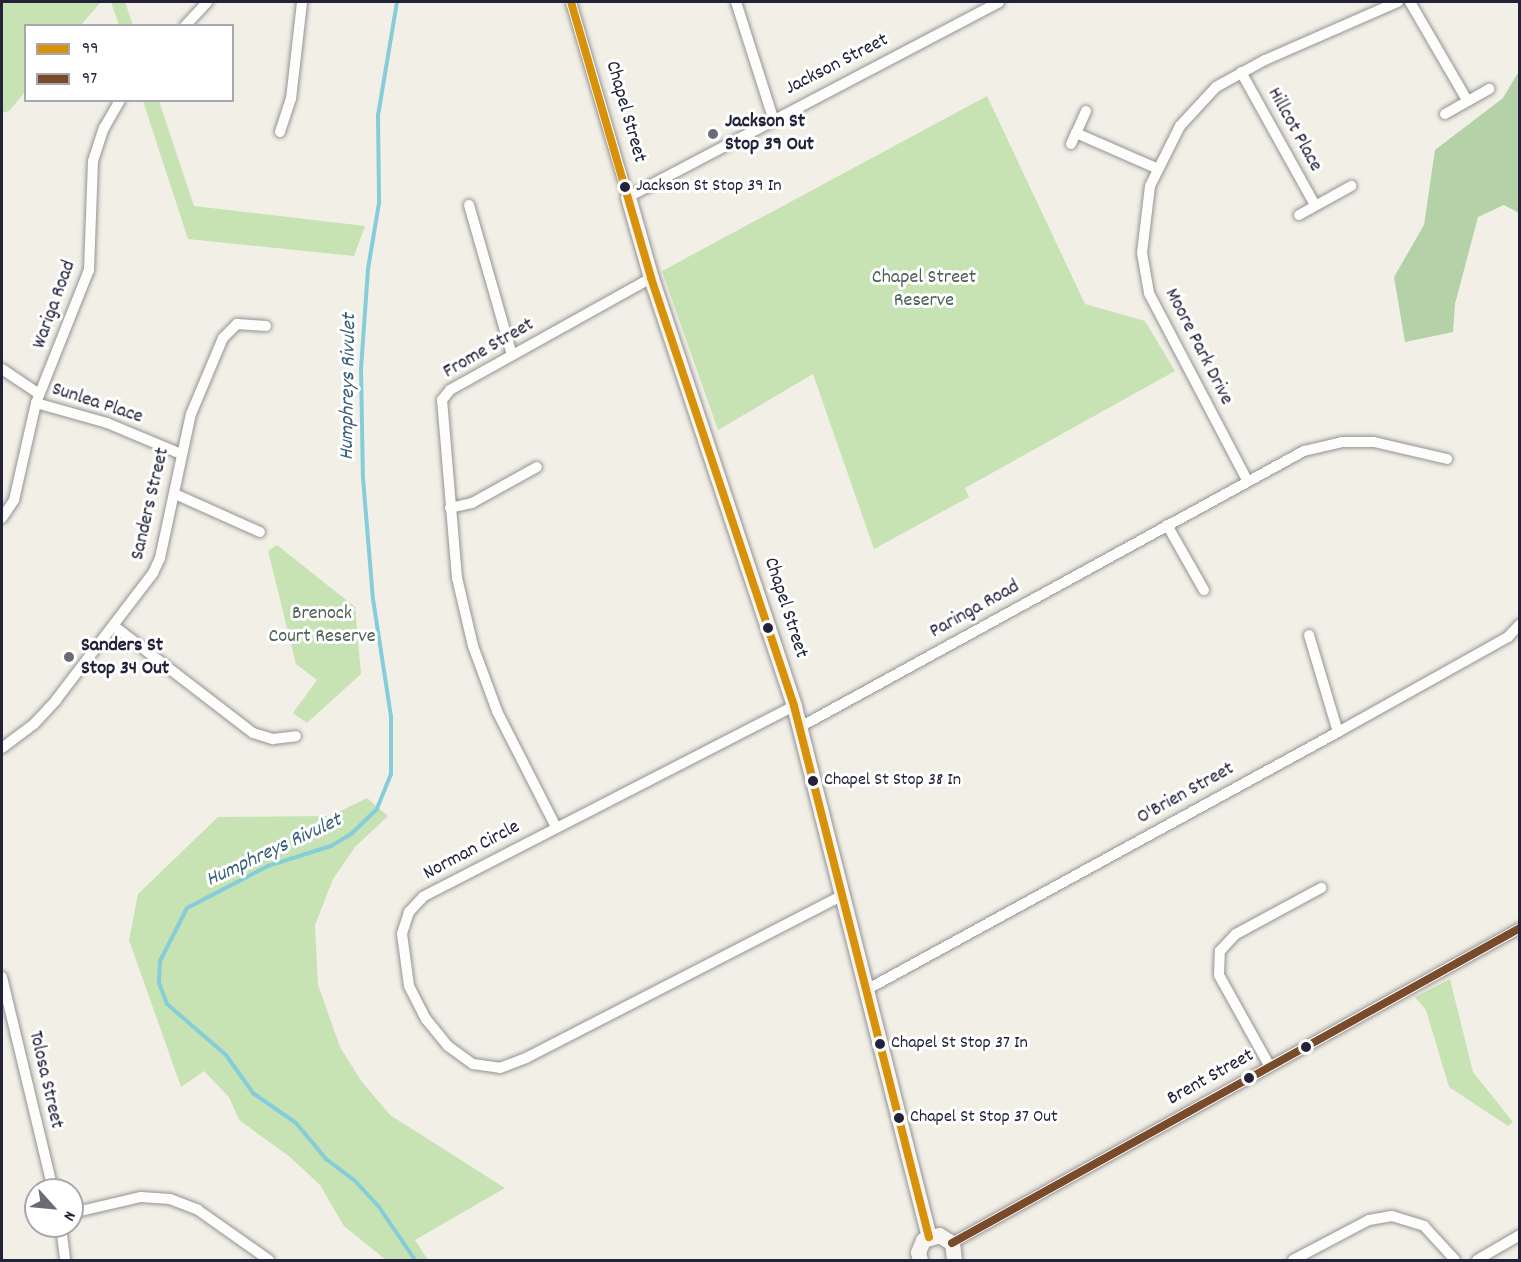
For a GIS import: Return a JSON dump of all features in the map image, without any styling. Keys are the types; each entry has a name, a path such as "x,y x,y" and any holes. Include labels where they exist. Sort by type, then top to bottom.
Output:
{"street":[{"path":"187,24 207,2"},
{"path":"280,132 291,99 302,2"},
{"name":"Chapel Street","path":"571,2 651,278 794,706 929,1237"},
{"path":"736,2 773,118"},
{"name":"Jackson Street","path":"628,197 773,118 999,2"},
{"name":"Moore Park Drive","path":"1247,480 1149,293 1142,253 1142,228 1156,168 1180,126 1197,105 1241,72 1398,2"},
{"path":"1410,2 1467,100"},
{"name":"Hillcot Place","path":"1241,72 1315,205"},
{"path":"1445,114 1490,89"},
{"name":"Wariga Road","path":"2,518 14,500 37,399 89,270 93,161 104,128 119,102"},
{"path":"1071,144 1086,111"},
{"path":"1076,133 1156,168"},
{"path":"1299,215 1351,186"},
{"path":"469,205 512,355"},
{"name":"Frome Street","path":"556,827 501,720 481,668 457,578 442,400 450,390 651,278"},
{"name":"Sanders Street","path":"2,748 42,716 153,573 175,494 181,454 198,394 223,338 237,324 266,326"},
{"name":"Sunlea Place","path":"2,369 37,399 107,423 181,454"},
{"name":"Paringa Road","path":"800,727 1247,480 1304,451 1342,442 1391,444 1447,459"},
{"path":"450,508 472,503 537,467"},
{"path":"175,494 260,532"},
{"path":"1167,525 1204,590"},
{"name":"O'Brien Street","path":"866,990 1338,732 1508,636 1520,624"},
{"path":"114,626 253,733 273,739 296,736"},
{"path":"1309,635 1338,732"},
{"name":"Norman Circle","path":"794,706 433,891 415,904 404,923 404,963 416,1002 437,1034 473,1064 500,1068 512,1064 843,895"},
{"path":"1269,1065 1219,975 1220,951 1236,934 1321,888"},
{"name":"Brent Street","path":"952,1243 1269,1065 1520,928"},
{"name":"Tolosa Street","path":"2,978 4,998 50,1178"},
{"path":"84,1211 134,1198 170,1199 204,1214 269,1260"},
{"path":"1293,1260 1369,1220 1392,1216 1424,1227 1455,1260"},
{"path":"1477,1260 1520,1235"},
{"path":"920,1260 920,1246 929,1237 944,1236 952,1243 954,1260"},
{"path":"62,1238 65,1260"}],"green space":[{"path":"2,2 101,2 82,24 24,24 24,93 9,111 2,113"},
{"path":"111,2 125,2 133,24 119,24"},
{"path":"1519,71 1519,213 1504,205 1478,217 1455,304 1453,332 1405,342 1394,277 1424,225 1435,150 1503,98"},
{"name":"Chapel Street Reserve","path":"987,96 1085,304 1145,321 1175,371 965,488 969,497 874,549 813,374 718,430 662,271"},
{"path":"143,102 159,102 194,206 365,226 354,256 188,239"},
{"name":"Brenock Court Reserve","path":"277,545 355,607 361,674 307,723 293,713 317,680 296,664 268,551"},
{"path":"367,798 388,816 355,847 333,879 315,925 318,985 340,1047 362,1082 390,1115 505,1188 415,1240 428,1260 386,1260 344,1226 320,1185 290,1157 239,1120 229,1097 204,1071 181,1087 129,940 138,894 218,817 330,816"},
{"path":"1450,979 1473,1072 1513,1122 1508,1126 1449,1087 1426,1010 1415,997"}],"waterway":[{"name":"Humphreys Rivulet","path":"397,2 378,115 379,203 368,269 361,368 363,478 373,599 391,717 391,774 377,809 351,834 331,846 268,866 187,908 160,961 159,983 167,1004 226,1055 253,1093 296,1123 326,1159 355,1181 379,1207 415,1260"}],"transit line":[{"name":"99","path":"571,2 651,278 794,706 929,1237"},
{"name":"97","path":"952,1243 1520,928"}],"place":[{"name":"Jackson St Stop 39 Out","path":"713,134"},
{"name":"Jackson St Stop 39 In","path":"625,187"},
{"name":"Sanders St Stop 34 Out","path":"69,657"},
{"name":"Chapel St Stop 38 In","path":"813,781"},
{"name":"Chapel St Stop 37 In","path":"880,1044"},
{"name":"Chapel St Stop 37 Out","path":"899,1118"}]}
